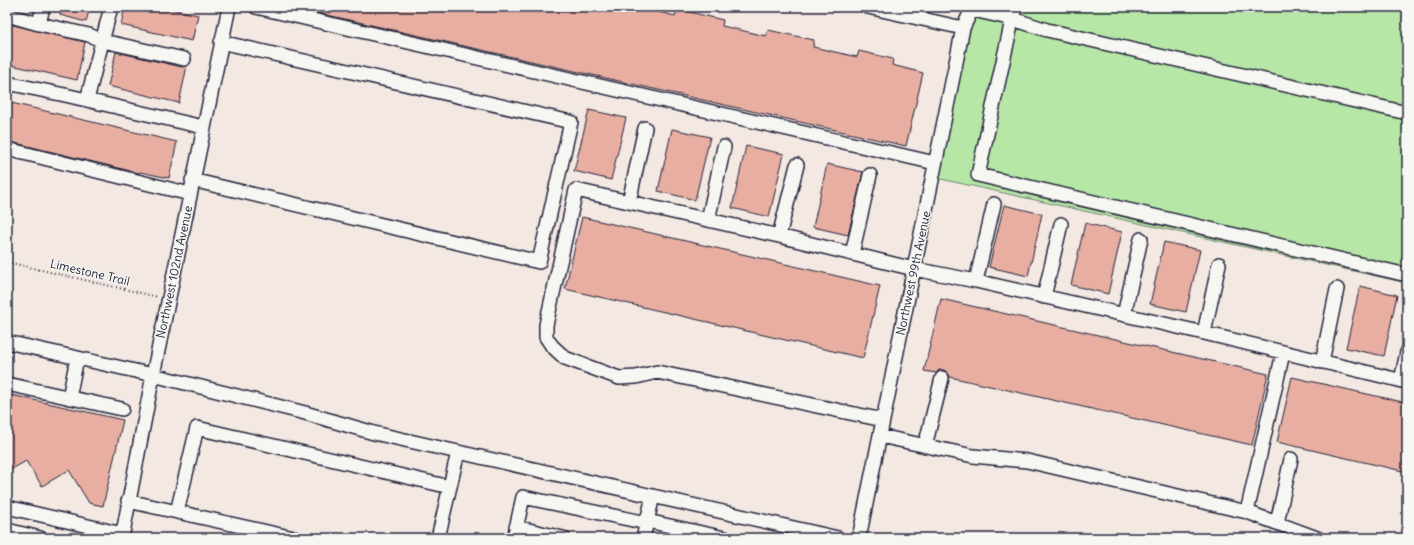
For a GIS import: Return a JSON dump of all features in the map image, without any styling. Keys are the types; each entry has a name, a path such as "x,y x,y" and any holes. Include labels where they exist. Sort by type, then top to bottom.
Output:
{"street":[{"path":"39,24 43,7"},
{"path":"87,100 111,7"},
{"name":"Northwest 102nd Avenue","path":"122,536 192,180 229,7"},
{"path":"256,7 935,163"},
{"path":"868,7 963,28"},
{"path":"973,9 1014,13 1047,30 1407,113"},
{"name":"Northwest 99th Avenue","path":"858,538 963,28 973,9"},
{"path":"1014,13 978,176 1407,274"},
{"path":"7,15 88,35 103,41 184,59"},
{"path":"192,180 539,262 571,122 222,42"},
{"path":"7,83 203,127"},
{"path":"629,202 645,128"},
{"path":"708,220 724,147"},
{"path":"7,149 114,174 170,190 190,194"},
{"path":"779,236 797,165"},
{"path":"852,254 870,175"},
{"path":"883,420 657,372 636,377 619,378 564,358 552,346 546,337 546,325 576,190 779,236 914,269 976,281 1204,333 1404,381 1407,352"},
{"path":"976,281 994,204"},
{"path":"1044,297 1061,224"},
{"path":"1124,315 1141,239"},
{"path":"1204,333 1219,264"},
{"path":"1322,362 1337,289"},
{"path":"7,342 153,375 305,413 368,432 838,538"},
{"path":"1247,512 1283,353"},
{"path":"69,398 77,358"},
{"path":"925,446 942,378"},
{"path":"7,384 122,409"},
{"path":"177,512 197,428 450,487"},
{"path":"880,436 973,456 1027,461 1247,512 1317,538"},
{"path":"438,538 458,452"},
{"path":"1277,523 1291,459"},
{"path":"643,538 653,496"},
{"path":"562,538 515,533 523,497 647,522 694,535 725,538"},
{"path":"128,501 294,538"},
{"path":"7,507 81,532 122,536"},
{"path":"22,511 14,534 40,538"}],"path":[{"name":"Limestone Trail","path":"7,262 168,300"}],"green space":[{"path":"973,7 1407,7 1407,283 932,177"}],"building":[{"path":"62,7 90,7 86,22 60,15"},
{"path":"125,7 162,7 198,15 192,41 121,25"},
{"path":"306,7 639,7 675,16 677,9 723,20 722,26 766,36 768,30 814,40 813,47 857,57 859,51 893,59 892,65 923,73 906,146 305,10"},
{"path":"9,24 85,42 77,80 7,64 7,32"},
{"path":"116,52 182,67 187,66 179,103 108,86"},
{"path":"7,102 177,142 169,178 139,173 7,141"},
{"path":"589,110 626,118 611,180 574,171"},
{"path":"672,129 710,137 695,200 658,191"},
{"path":"746,146 784,154 769,217 732,208"},
{"path":"827,164 863,172 848,235 813,227"},
{"path":"1004,205 1042,214 1028,276 989,267"},
{"path":"582,217 880,286 863,358 565,289"},
{"path":"1085,223 1122,232 1108,294 1071,285"},
{"path":"1164,242 1200,250 1186,312 1150,304"},
{"path":"1360,286 1397,295 1384,356 1346,348"},
{"path":"941,299 1268,374 1252,445 950,377 944,370 939,370 936,373 924,371"},
{"path":"1292,377 1407,403 1407,472 1277,442"},
{"path":"7,394 123,420 103,506 89,503 69,470 42,486 26,461 7,472"}]}
